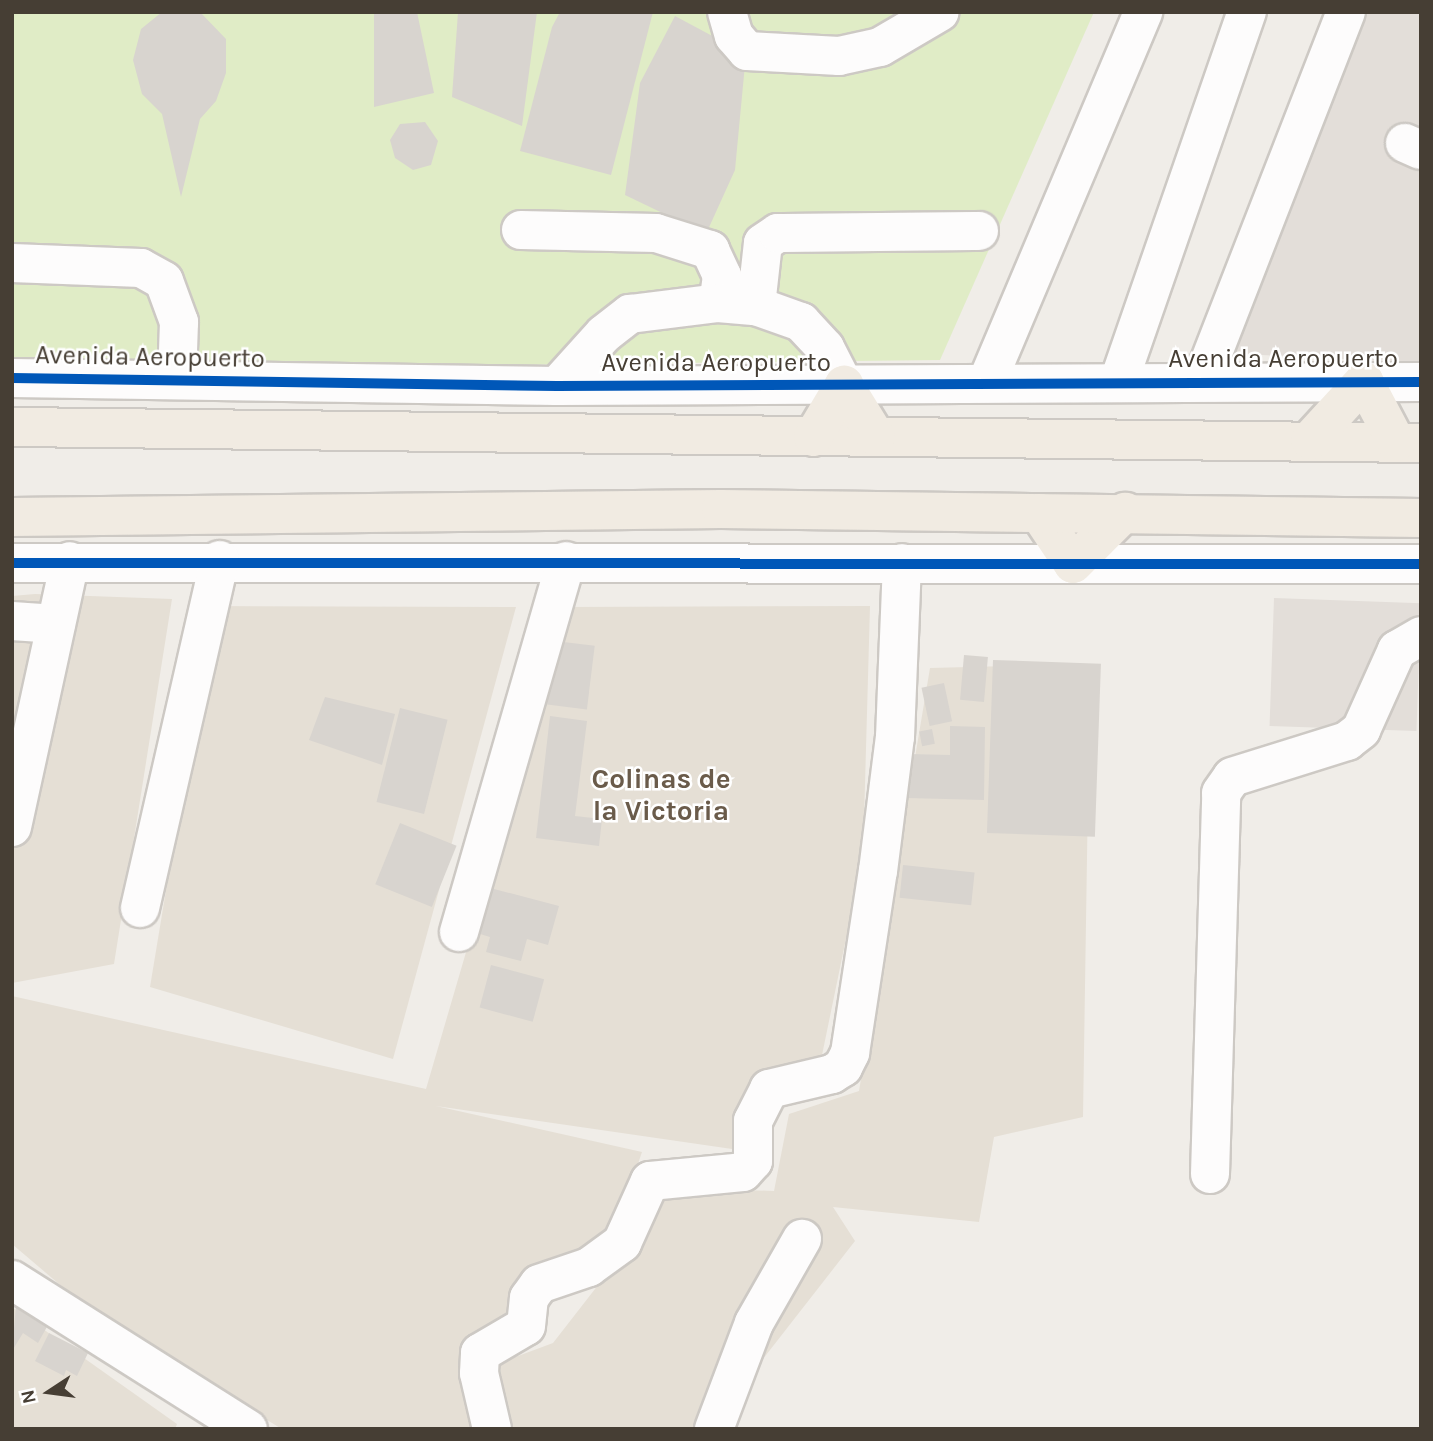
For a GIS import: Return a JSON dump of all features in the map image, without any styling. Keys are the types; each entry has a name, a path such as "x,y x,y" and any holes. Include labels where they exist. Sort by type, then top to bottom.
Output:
{"main road":[{"path":"1310,440 1364,381 1409,443"},
{"path":"813,437 844,385 876,438"},
{"path":"12,427 1409,443"},
{"path":"12,516 707,509 1125,512 1421,518"},
{"path":"1039,513 1073,564 1125,512"}],"street":[{"path":"727,12 740,44 747,51 839,56 880,47 934,13"},
{"path":"987,382 1143,12"},
{"path":"1119,382 1247,12"},
{"path":"1202,382 1346,12"},
{"path":"521,230 656,233 710,250 722,276 718,303"},
{"path":"755,306 763,243 778,233 979,231"},
{"path":"12,263 141,268 164,281 179,321 177,380"},
{"path":"556,386 604,334 631,314 718,303 755,306 802,322 825,348 844,385"},
{"name":"Avenida Aeropuerto","path":"12,378 556,386 1421,382"},
{"path":"12,563 220,560 1421,564"},
{"path":"140,908 220,560"},
{"path":"12,827 70,561"},
{"path":"459,932 566,561"},
{"path":"492,1429 479,1373 480,1353 526,1326 529,1298 539,1284 589,1268 622,1243 650,1181 743,1172 752,1161 752,1121 769,1089 832,1074 844,1068 850,1053 895,737 902,563"},
{"path":"12,621 57,624"},
{"path":"1210,1174 1221,793 1232,777 1347,741 1361,730 1397,650 1421,636"},
{"path":"715,1429 754,1323 802,1239"},
{"path":"12,1280 207,1418 247,1429"}],"shaded area":[{"path":"1367,12 1421,12 1421,363 1225,353"},
{"path":"35,594 172,599 114,964 12,983 12,825 30,648 12,787 12,596"},
{"path":"1274,598 1421,603 1416,731 1270,726"},
{"path":"213,606 516,607 393,1059 150,987"},
{"path":"870,606 863,856 821,1060 739,1150 436,1106 642,1152 613,1237 463,1354 480,1429 282,1429 106,1324 12,1244 12,996 426,1089 567,607"},
{"path":"1090,664 1083,1117 994,1137 979,1222 833,1207 855,1241 721,1413 715,1429 511,1429 499,1363 553,1343 602,1280 658,1187 774,1191 789,1114 859,1091 930,668"},
{"path":"12,1307 177,1424 175,1429 12,1429"}],"green space":[{"path":"12,12 1094,12 940,360 12,371"}],"building":[{"path":"162,12 200,12 226,39 226,73 216,101 200,119 181,197 162,114 142,94 133,60 141,29"},
{"path":"374,12 417,12 434,93 374,107"},
{"path":"458,12 537,12 522,126 452,97"},
{"path":"560,12 653,12 611,175 520,151 552,27"},
{"path":"675,16 746,54 735,170 706,234 625,195 640,83"},
{"path":"425,122 438,141 431,165 413,170 395,158 390,140 400,124"},
{"path":"555,641 595,646 587,709 547,705"},
{"path":"964,655 988,657 984,702 960,700"},
{"path":"993,660 1101,664 1095,837 987,833"},
{"path":"944,683 952,721 930,726 922,688"},
{"path":"325,697 395,714 382,765 309,740"},
{"path":"400,708 448,720 424,814 377,802"},
{"path":"550,716 587,721 575,816 602,819 599,846 536,838"},
{"path":"950,726 985,727 984,800 907,798 908,754 950,755"},
{"path":"932,729 935,744 922,746 919,731"},
{"path":"400,823 457,846 432,907 375,884"},
{"path":"903,865 975,873 971,905 900,898"},
{"path":"479,885 559,906 548,945 527,939 521,961 486,952 490,937 467,930"},
{"path":"491,965 544,979 533,1022 480,1008"},
{"path":"16,1306 48,1325 38,1343 23,1333 12,1351"},
{"path":"49,1333 88,1353 77,1376 66,1370 64,1376 35,1361"}],"cycle path":[{"path":"12,378 557,386 1421,382"},
{"path":"12,563 1421,564"}],"district":[{"name":"Colinas de la Victoria","path":"661,795"}]}
